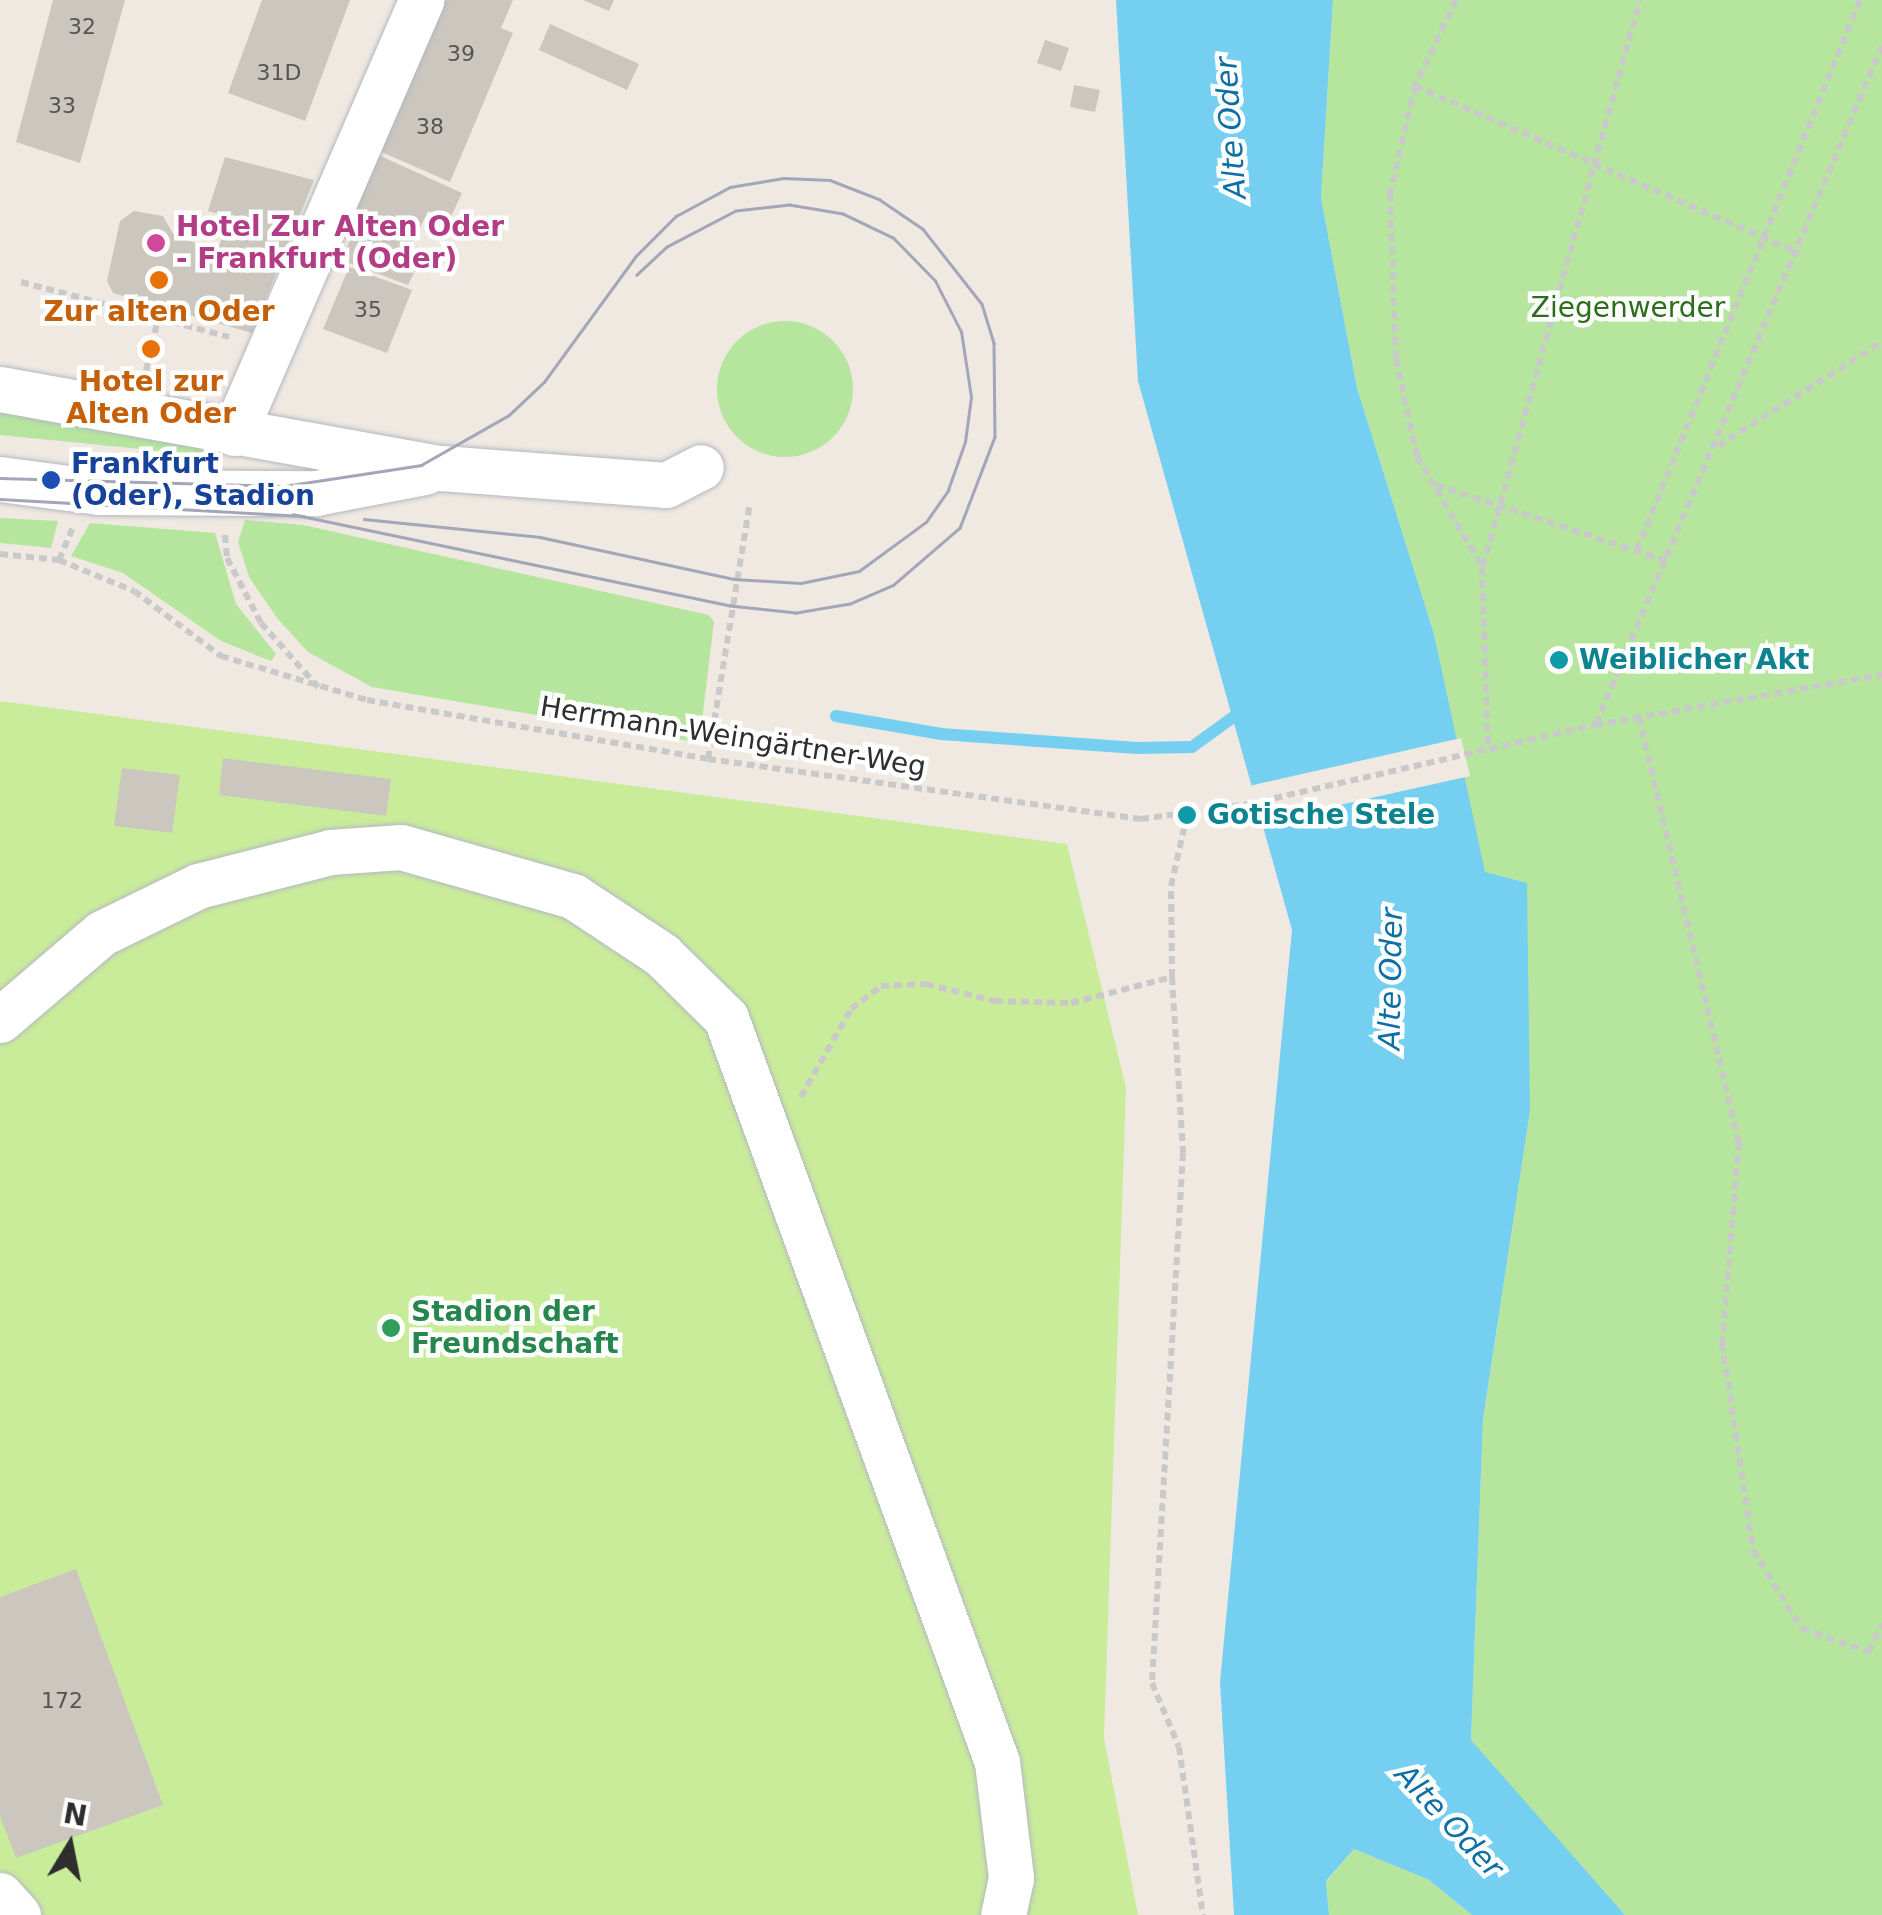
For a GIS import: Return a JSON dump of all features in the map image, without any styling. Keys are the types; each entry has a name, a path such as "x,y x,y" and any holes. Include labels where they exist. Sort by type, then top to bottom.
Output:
{"street":[{"path":"234,433 274,349 421,0"},
{"path":"0,390 441,468 666,485 701,467"},
{"path":"0,496 88,503 364,488 441,468"},
{"path":"0,479 88,503"},
{"path":"0,1020 102,933 198,886 330,852 401,848 572,896 662,955 726,1018 997,1762 1011,1878 1002,1915"},
{"path":"0,1895 18,1915"}],"path":[{"path":"1456,0 1415,86 1390,194 1396,359 1417,456 1482,567"},
{"path":"1488,750 1482,567 1640,0"},
{"path":"1636,550 1766,239 1860,0"},
{"path":"1596,725 1799,254 1882,46"},
{"path":"1415,86 1799,254"},
{"path":"21,282 274,349"},
{"path":"1717,447 1882,342"},
{"path":"1435,485 1500,502 1667,561"},
{"path":"225,494 227,558 261,623 319,688"},
{"path":"708,759 750,502"},
{"path":"60,560 88,503"},
{"name":"Herrmann-Weingärtner-Weg","path":"0,554 60,560 134,591 222,656 319,688 708,759 1141,819 1249,804 1596,725 1882,675"},
{"path":"1638,718 1739,1142 1722,1343 1753,1550 1802,1630 1870,1652 1882,1624"},
{"path":"1187,815 1171,886 1172,977 1183,1153 1152,1683 1178,1747 1204,1915"},
{"path":"773,1147 851,1010 881,986 926,984 995,1001 1071,1003 1172,977"}],"green space":[{"name":"Ziegenwerder","path":"1333,0 1882,0 1882,1915 1625,1915 1471,1741 1483,1419 1530,1111 1434,634 1357,388 1321,198"},
{"path":"785,321 811,326 833,341 848,363 853,389 848,415 833,437 811,452 785,457 759,452 737,437 722,415 717,389 722,363 737,341 759,326"},
{"path":"0,410 209,447 221,457 0,435"},
{"path":"0,518 58,521 51,548 0,543"},
{"path":"245,520 303,525 709,615 714,622 700,737 695,742 372,687 308,652 277,618 249,577 238,542"},
{"path":"90,523 215,533 236,604 276,654 271,661 221,641 123,573 71,556"},
{"name":"Stadion der Freundschaft","path":"0,701 1067,844 1126,1088 1104,1738 1138,1915 0,1915"},
{"path":"1354,1849 1429,1880 1472,1915 1329,1915 1326,1882"}],"water":[{"name":"Alte Oder","path":"1116,0 1333,0 1321,198 1357,388 1434,634 1485,872 1527,883 1530,1111 1483,1419 1471,1740 1625,1915 1472,1915 1429,1880 1354,1849 1326,1881 1329,1915 1234,1915 1220,1682 1292,930 1138,381"}],"pier":[{"path":"1461,738 1470,776 1259,823 1249,786"}],"building":[{"path":"53,0 125,0 80,163 16,142"},
{"path":"262,0 350,0 305,121 228,93"},
{"path":"441,0 513,0 501,28 513,33 450,182 377,150"},
{"path":"583,0 614,0 609,11"},
{"path":"550,24 639,64 627,90 539,50"},
{"path":"1045,40 1069,48 1061,71 1037,63"},
{"path":"1074,85 1100,90 1095,112 1070,107"},
{"path":"376,154 462,193 449,221 428,211 404,261 417,267 408,285 341,260 351,238 342,234"},
{"name":"Hotel Zur Alten Oder - Frankfurt (Oder)","path":"225,157 314,180 252,333 113,293 107,281 120,221 134,211 163,216 175,237 218,249 229,217 208,211"},
{"path":"349,267 412,290 387,353 323,329"},
{"path":"223,758 391,779 386,816 219,795"},
{"path":"122,768 180,775 172,833 114,826"},
{"path":"76,1569 163,1805 16,1858 0,1816 0,1597"}],"waterway":[{"path":"836,716 941,734 1136,748 1192,747 1236,715"}],"tram line":[{"path":"0,478 284,486 421,465 509,415 544,382 635,257 676,216 730,187 783,178 830,180 879,199 923,229 982,304 994,343 995,437 960,528 894,585 850,604 796,613 730,606 293,515"},
{"path":"364,519 540,537 734,579 801,583 859,571 926,522 948,490 965,442 971,397 961,332 935,281 893,238 843,214 790,205 736,211 667,247 637,275"},
{"path":"0,499 304,516"}],"place":[{"name":"Hotel Zur Alten Oder - Frankfurt (Oder)","path":"156,243"},
{"name":"Zur alten Oder","path":"159,280"},
{"name":"Hotel zur Alten Oder","path":"151,349"},
{"name":"Frankfurt (Oder), Stadion","path":"51,480"},
{"name":"Weiblicher Akt","path":"1559,660"},
{"name":"Gotische Stele","path":"1187,815"},
{"name":"Stadion der Freundschaft","path":"391,1328"}]}
